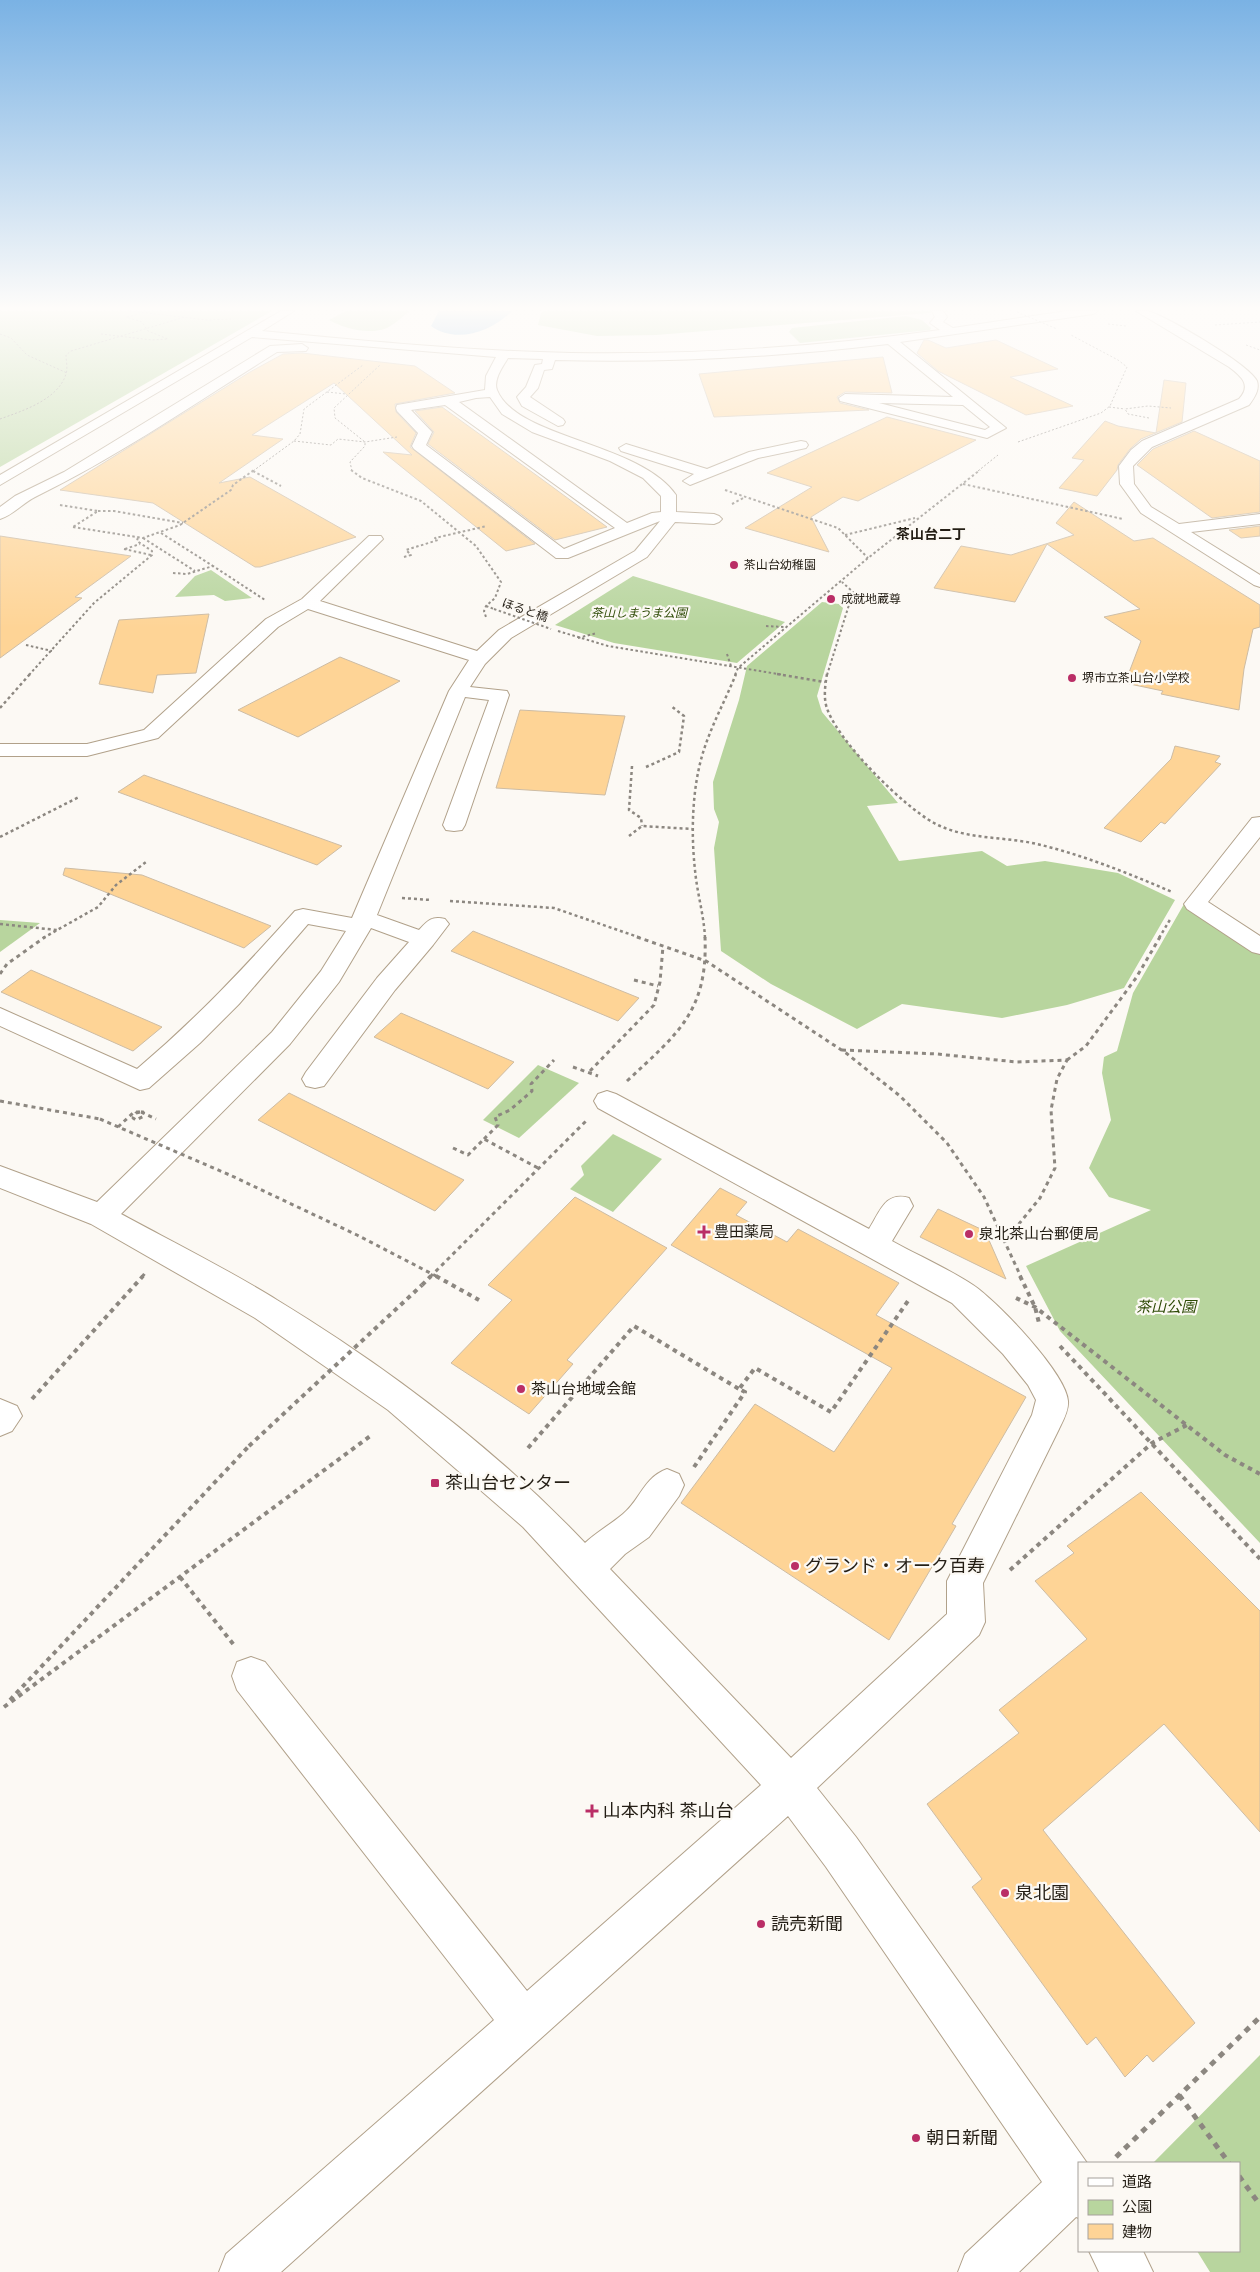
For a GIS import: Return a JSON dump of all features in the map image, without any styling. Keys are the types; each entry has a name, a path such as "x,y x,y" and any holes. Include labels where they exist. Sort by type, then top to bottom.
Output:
{"street":[{"path":"0,481 110,417"},
{"path":"0,514 20,499 69,475 163,417"},
{"path":"411,417 425,432 419,446 562,555 656,516 714,519"},
{"path":"471,417 626,529"},
{"path":"101,1216 281,1038 330,976 362,923 374,897 458,691 470,669 506,634 641,554 660,538 671,516 672,505 661,485 637,467 614,456 559,439 514,417"},
{"path":"551,417 584,435 700,477"},
{"path":"920,417 987,434 999,428 986,417"},
{"path":"1209,417 1147,444 1136,453 1126,466 1127,484 1146,510 1260,582"},
{"path":"661,485 700,477 754,455 801,445"},
{"path":"0,496 20,499"},
{"path":"1174,529 1260,519"},
{"path":"0,750 87,750 151,734 272,623 284,617 294,607 308,603 375,539"},
{"path":"308,603 480,658"},
{"path":"454,824 500,695 458,691"},
{"path":"1260,823 1189,901 1260,947"},
{"path":"0,1016 140,1081 191,1037 230,998 303,916 431,932 386,984 316,1079"},
{"path":"244,2272 734,1838 966,1622 965,1581 1048,1419 1052,1402 1047,1384 1003,1333 962,1294 607,1101"},
{"path":"0,1177 101,1216 266,1309 400,1400 535,1515 790,1786 841,1852 1076,2190 983,2272"},
{"path":"874,1245 899,1206"},
{"path":"585,1568 612,1542 637,1525 680,1478"},
{"path":"244,1662 525,2024"},
{"path":"1115,2252 1128,2272"}],"path":[{"path":"142,538 183,523 231,490 233,485 294,441 300,434 303,417"},
{"path":"335,417 365,442"},
{"path":"1018,442 1090,417"},
{"path":"1145,417 1150,418"},
{"path":"294,441 331,445 338,439 365,442"},
{"path":"365,442 366,446 350,462 352,473 421,500 476,546 501,582 495,598 486,606 484,611"},
{"path":"2,1709 249,1446 422,1285 538,1168 678,1033 697,1002 706,961 704,915 695,871 693,829 702,756 738,668 842,582 868,558 1002,451"},
{"path":"254,471 281,486"},
{"path":"700,477 838,528 868,558"},
{"path":"962,484 1126,520"},
{"path":"20,499 98,511 114,511 183,523"},
{"path":"98,511 73,527 142,538 195,572"},
{"path":"845,535 918,518"},
{"path":"160,532 272,605"},
{"path":"404,557 411,555 406,550 438,540 436,538 459,533"},
{"path":"138,537 136,542 152,551 152,555"},
{"path":"141,544 124,549 152,555"},
{"path":"0,708 94,604 152,555"},
{"path":"173,573 187,574 212,566"},
{"path":"842,582 853,592 825,682 827,711 835,724 869,766 910,806 933,822 957,831 986,838 1016,839 1073,852 1127,872 1189,901 1086,1046 1067,1060 1061,1069 1053,1094 1050,1123 1056,1167 1034,1208 1005,1241"},
{"name":"ほると橋","path":"486,606 578,638 608,646 825,682"},
{"path":"766,626 786,627"},
{"path":"578,638 597,633"},
{"path":"26,645 52,651"},
{"path":"727,654 731,667"},
{"path":"0,703 5,704"},
{"path":"646,767 679,752 684,716 671,706"},
{"path":"632,766 629,810 641,818 642,826"},
{"path":"0,837 79,797"},
{"path":"629,836 642,826 693,829"},
{"path":"0,974 14,959 34,944 98,907 116,885 146,862"},
{"path":"374,897 432,900"},
{"path":"442,900 554,908 706,961 841,1050 900,1096 947,1143 984,1197 1035,1307 1039,1324"},
{"path":"0,924 57,930"},
{"path":"590,1071 654,1005 663,946"},
{"path":"634,980 658,986"},
{"path":"841,1050 937,1054 1017,1062 1067,1060"},
{"path":"453,1148 468,1155 498,1125 495,1117 510,1110 532,1091 532,1084 554,1060"},
{"path":"0,1101 100,1119 232,1176 434,1273 479,1300"},
{"path":"118,1127 134,1112 143,1112 144,1116 141,1119 133,1118 136,1113 141,1112"},
{"path":"484,1139 538,1168"},
{"path":"2,1417 26,1405 147,1271"},
{"path":"739,1389 755,1368 830,1412 926,1274"},
{"path":"1035,1307 1225,1456 1260,1475"},
{"path":"528,1448 634,1326 745,1392 680,1478"},
{"path":"1059,1345 1260,1559"},
{"path":"1009,1572 1152,1443 1187,1425"},
{"path":"2,1709 372,1434"},
{"path":"180,1577 244,1662"},
{"path":"1116,2158 1260,2017"},
{"path":"1179,2095 1228,2162"},
{"path":"1240,2177 1260,2205"}],"green space":[{"path":"0,417 87,417 0,467"},
{"path":"211,570 252,598 225,601 214,595 175,597 195,576"},
{"name":"茶山しまうま公園","path":"633,576 785,622 737,663 614,643 555,625"},
{"path":"822,602 839,604 843,608 817,696 822,712 898,803 867,806 899,861 982,851 1007,866 1045,861 1118,873 1175,900 1124,988 1067,1005 1002,1018 902,1004 857,1029 771,984 721,951 714,848 719,822 714,809 713,782 739,700 747,666"},
{"name":"茶山公園","path":"1184,904 1260,954 1260,1543 1060,1331 1026,1266 1151,1210 1109,1197 1089,1168 1111,1120 1102,1073 1104,1057 1117,1051 1133,993"},
{"path":"0,920 40,923 0,952"},
{"path":"538,1065 579,1083 519,1138 483,1120"},
{"path":"613,1134 662,1159 613,1212 570,1189 584,1175 581,1166"},
{"path":"1260,2055 1260,2272 1210,2272 1198,2252 1240,2252 1240,2162 1154,2162"}],"building":[{"path":"177,417 280,417 252,435 283,439 219,483 250,477 356,537 255,567 153,503 60,490"},
{"path":"371,417 401,417 416,433 410,447 535,544 506,551 383,452 412,455"},
{"path":"420,417 456,417 607,527 555,540 428,444 434,432"},
{"path":"887,417 976,440 858,501 843,497 811,517 829,552 745,528 812,487 767,473"},
{"path":"1158,417 1183,417 1182,422 1156,433"},
{"path":"1105,421 1118,426 1156,433 1141,439 1130,449 1097,496 1059,488 1084,460 1072,458"},
{"path":"1194,431 1260,461 1260,512 1212,518 1137,465 1153,449"},
{"path":"1074,502 1134,541 1153,538 1260,605 1260,627 1253,629 1244,669 1239,710 1161,694 1163,691 1125,683 1141,641 1104,617 1140,609 1047,544 1015,602 934,588 961,546 1011,555 1074,535 1056,523"},
{"path":"1260,526 1260,536 1241,538 1229,530"},
{"path":"0,536 131,556 75,597 82,598 0,658"},
{"path":"209,614 196,673 157,675 153,693 99,684 119,620"},
{"path":"340,657 400,681 298,737 238,710"},
{"path":"520,710 625,716 605,795 496,788"},
{"path":"1175,746 1220,756 1215,762 1221,764 1165,824 1161,822 1141,842 1104,828 1171,759"},
{"path":"144,775 342,846 317,865 118,792"},
{"path":"65,868 142,875 271,926 244,948 63,875"},
{"path":"473,931 639,998 618,1021 451,951"},
{"path":"31,970 162,1027 133,1051 1,992"},
{"path":"401,1013 514,1062 488,1089 374,1037"},
{"path":"289,1093 464,1180 435,1211 258,1120"},
{"path":"720,1188 747,1202 736,1215 787,1242 798,1229 899,1283 876,1315 1026,1397 952,1524 956,1526 889,1640 681,1503 755,1404 834,1452 892,1368 671,1245"},
{"path":"575,1197 667,1248 567,1360 573,1364 529,1414 451,1363 512,1300 488,1285"},
{"path":"938,1209 985,1231 1006,1279 920,1237"},
{"path":"1141,1492 1260,1611 1260,1832 1164,1724 1043,1830 1195,2023 1153,2062 1147,2055 1125,2077 1096,2037 1087,2045 972,1887 982,1879 927,1804 1019,1733 999,1710 1087,1639 1035,1581 1074,1553 1067,1546"}],"place":[{"name":"茶山台幼稚園","path":"734,565"},
{"name":"成就地蔵尊","path":"831,599"},
{"name":"堺市立茶山台小学校","path":"1072,678"},
{"name":"豊田薬局","path":"704,1232"},
{"name":"泉北茶山台郵便局","path":"969,1234"},
{"name":"茶山台地域会館","path":"521,1389"},
{"name":"茶山台センター","path":"435,1483"},
{"name":"グランド・オーク百寿","path":"795,1566"},
{"name":"山本内科 茶山台","path":"592,1811"},
{"name":"泉北園","path":"1005,1893"},
{"name":"読売新聞","path":"761,1924"},
{"name":"朝日新聞","path":"916,2138"}],"district":[{"name":"茶山台二丁","path":"931,534"}]}
